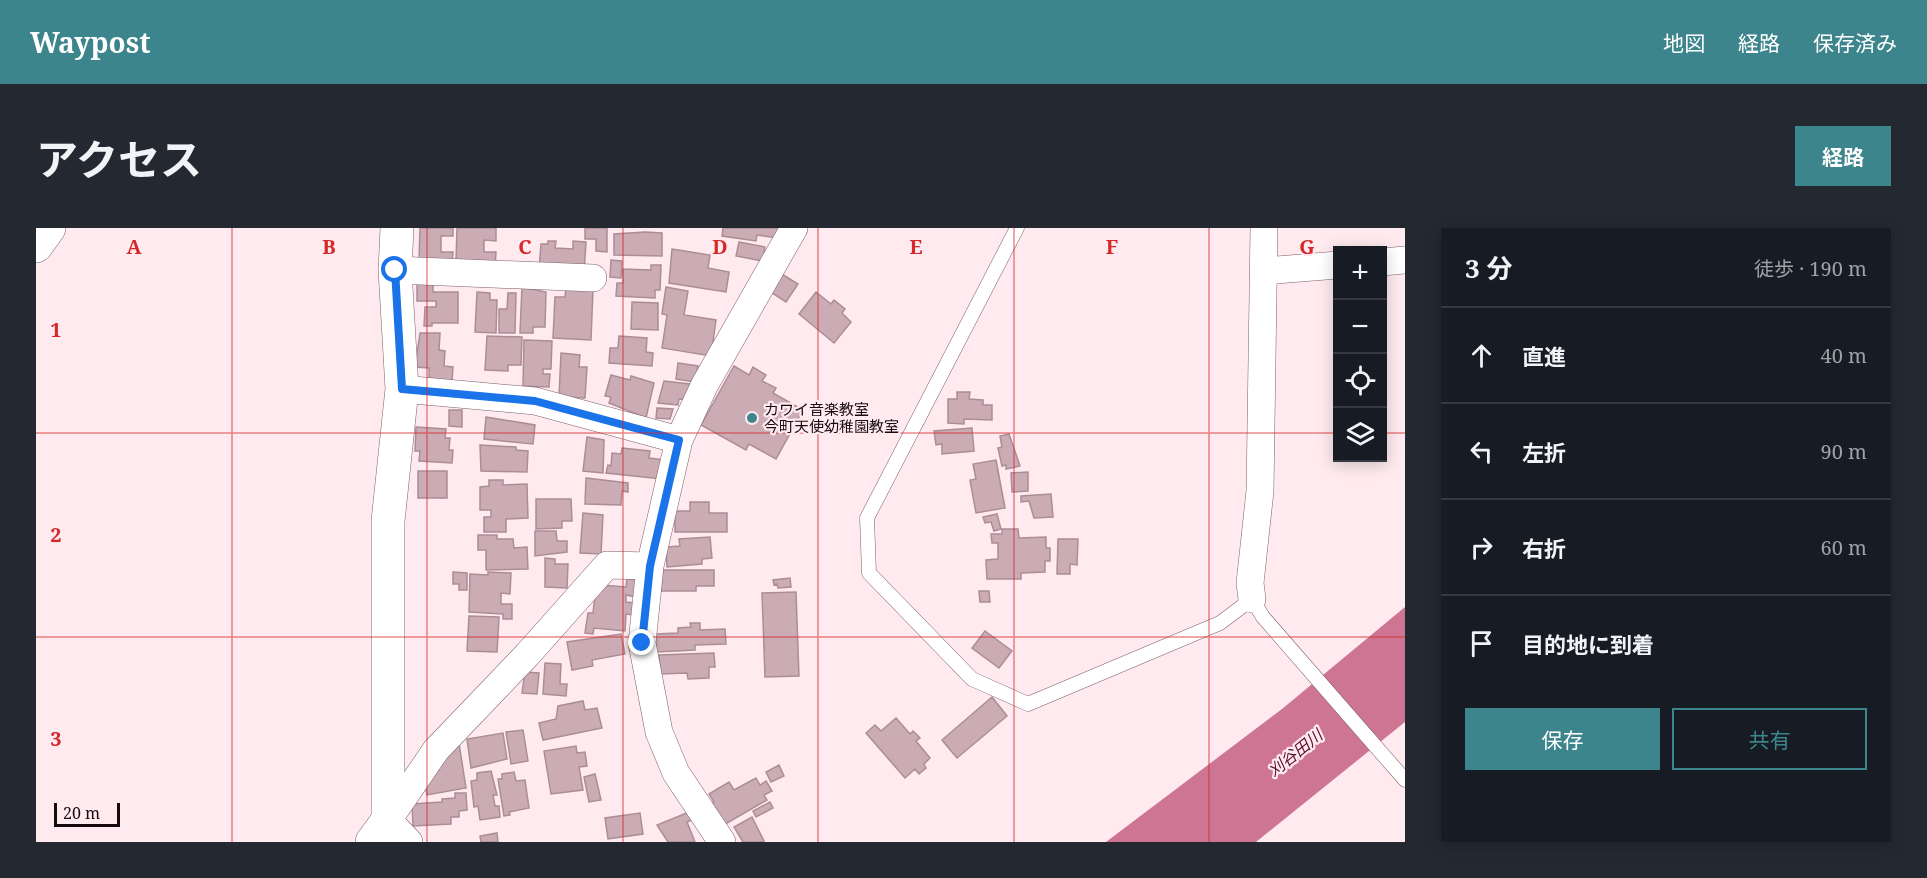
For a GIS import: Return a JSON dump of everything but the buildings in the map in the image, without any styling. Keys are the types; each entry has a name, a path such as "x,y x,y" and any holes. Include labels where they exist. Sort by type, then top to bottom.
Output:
{"street":[{"path":"36,246 49,228"},
{"path":"390,835 388,521 402,389 395,270 397,228"},
{"path":"722,842 676,773 659,732 642,643 650,566 679,440 704,386 794,228"},
{"path":"1258,608 1250,583 1260,491 1264,228"},
{"path":"1387,262 1405,260"},
{"path":"1264,271 1333,265"},
{"path":"395,270 593,278"},
{"path":"402,389 535,401 679,440"},
{"path":"390,835 436,750 527,655 607,565 650,566"}],"lane":[{"path":"1017,228 867,518 870,573 972,679 1028,704 1258,608 1405,780"}],"water":[{"name":"刈谷田川","path":"1405,607 1405,722 1256,842 1106,842 1282,709"}],"place":[{"name":"カワイ音楽教室 今町天使幼稚園教室","path":"752,418"}],"route":[{"path":"395,270 402,389 535,401 679,440 650,566 642,643"}]}
